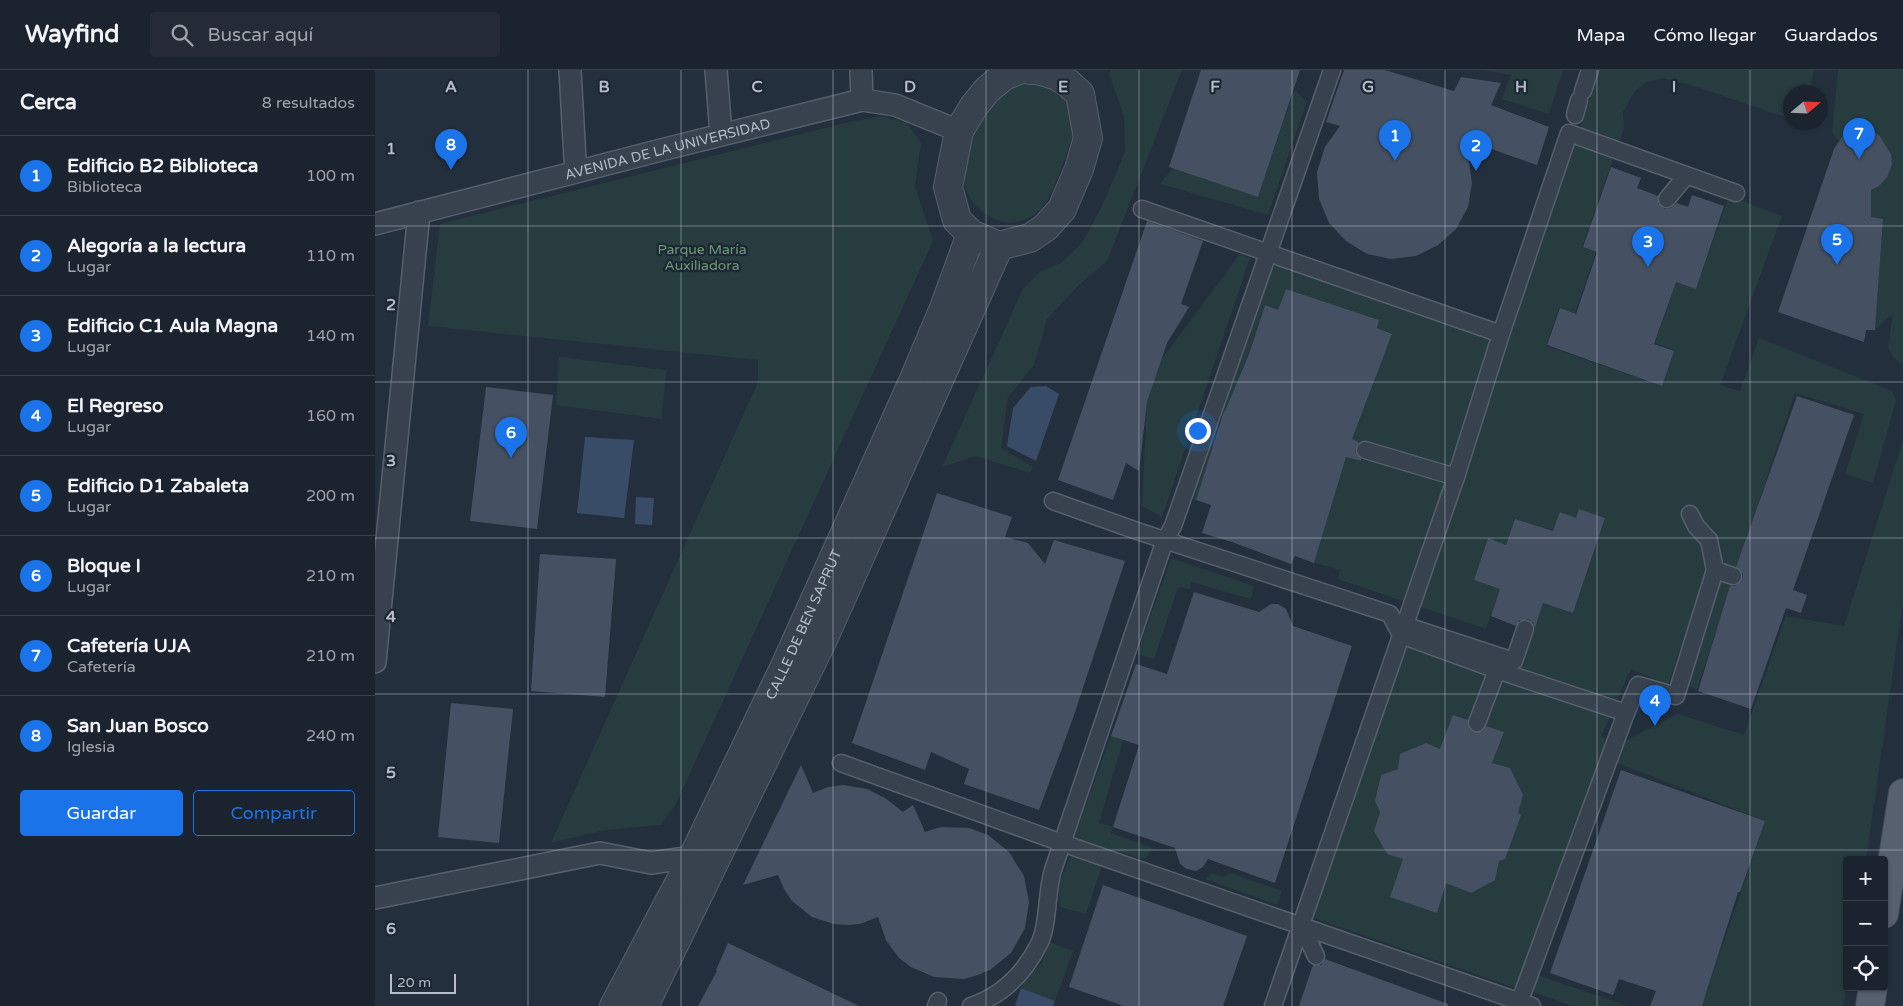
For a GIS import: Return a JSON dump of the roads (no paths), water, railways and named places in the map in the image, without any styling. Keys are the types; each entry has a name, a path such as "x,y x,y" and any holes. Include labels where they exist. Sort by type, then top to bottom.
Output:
{"main road":[{"path":"1886,901 1903,793"},
{"path":"1870,1006 1872,991"}],"street":[{"path":"570,70 577,171"},
{"path":"716,70 721,134"},
{"path":"861,70 862,100"},
{"path":"1019,70 1004,76 987,90 974,106 959,131 948,187 957,220 971,234 999,246 1030,238 1046,227 1062,209 1082,162 1088,138 1078,82 1068,83 1038,70 1030,70"},
{"path":"971,1006 987,1000 1008,987 1028,963 1041,942 1051,874 1165,540 1173,526 1332,70"},
{"path":"1579,102 1590,70"},
{"name":"AVENIDA DE LA UNIVERSIDAD","path":"375,224 721,134 862,100 895,105 959,131"},
{"path":"1273,1006 1456,477 1501,334 1569,133 1736,193"},
{"path":"1667,199 1686,176"},
{"path":"1142,209 1501,334"},
{"path":"375,662 419,212"},
{"name":"CALLE DE BEN SAPRUT","path":"615,1006 693,857 786,664 903,404 944,308 971,234"},
{"name":"CALLE DE BEN SAPRUT","path":"644,1006 825,635 999,246"},
{"path":"1365,450 1456,477"},
{"path":"1053,501 1390,614 1403,630 1497,670 1626,713"},
{"path":"841,763 1523,1005 1626,713 1638,686 1676,696 1715,570 1709,540 1696,526 1690,514"},
{"path":"1715,570 1733,576"},
{"path":"1403,630 1514,661 1525,629"},
{"path":"1477,723 1497,670"},
{"path":"375,898 600,853 651,863 693,857"},
{"path":"1301,925 1317,956"}],"water":[{"path":"1046,386 1059,394 1036,461 1007,446 1013,408 1031,387"},
{"path":"585,437 634,440 624,518 577,513"},
{"path":"636,497 654,498 652,525 635,524"},
{"path":"1021,988 1055,1001 1053,1006 1015,1006"}],"place":[{"name":"Cafetería UJA","path":"1859,159"},
{"name":"Edificio B2 Biblioteca","path":"1395,161"},
{"name":"San Juan Bosco","path":"451,170"},
{"name":"Alegoría a la lectura","path":"1476,171"},
{"name":"Edificio D1 Zabaleta","path":"1837,265"},
{"name":"Edificio C1 Aula Magna","path":"1648,267"},
{"name":"Bloque I","path":"511,458"},
{"name":"El Regreso","path":"1655,726"}],"park label":[{"name":"Parque María Auxiliadora","path":"702,257"}]}
